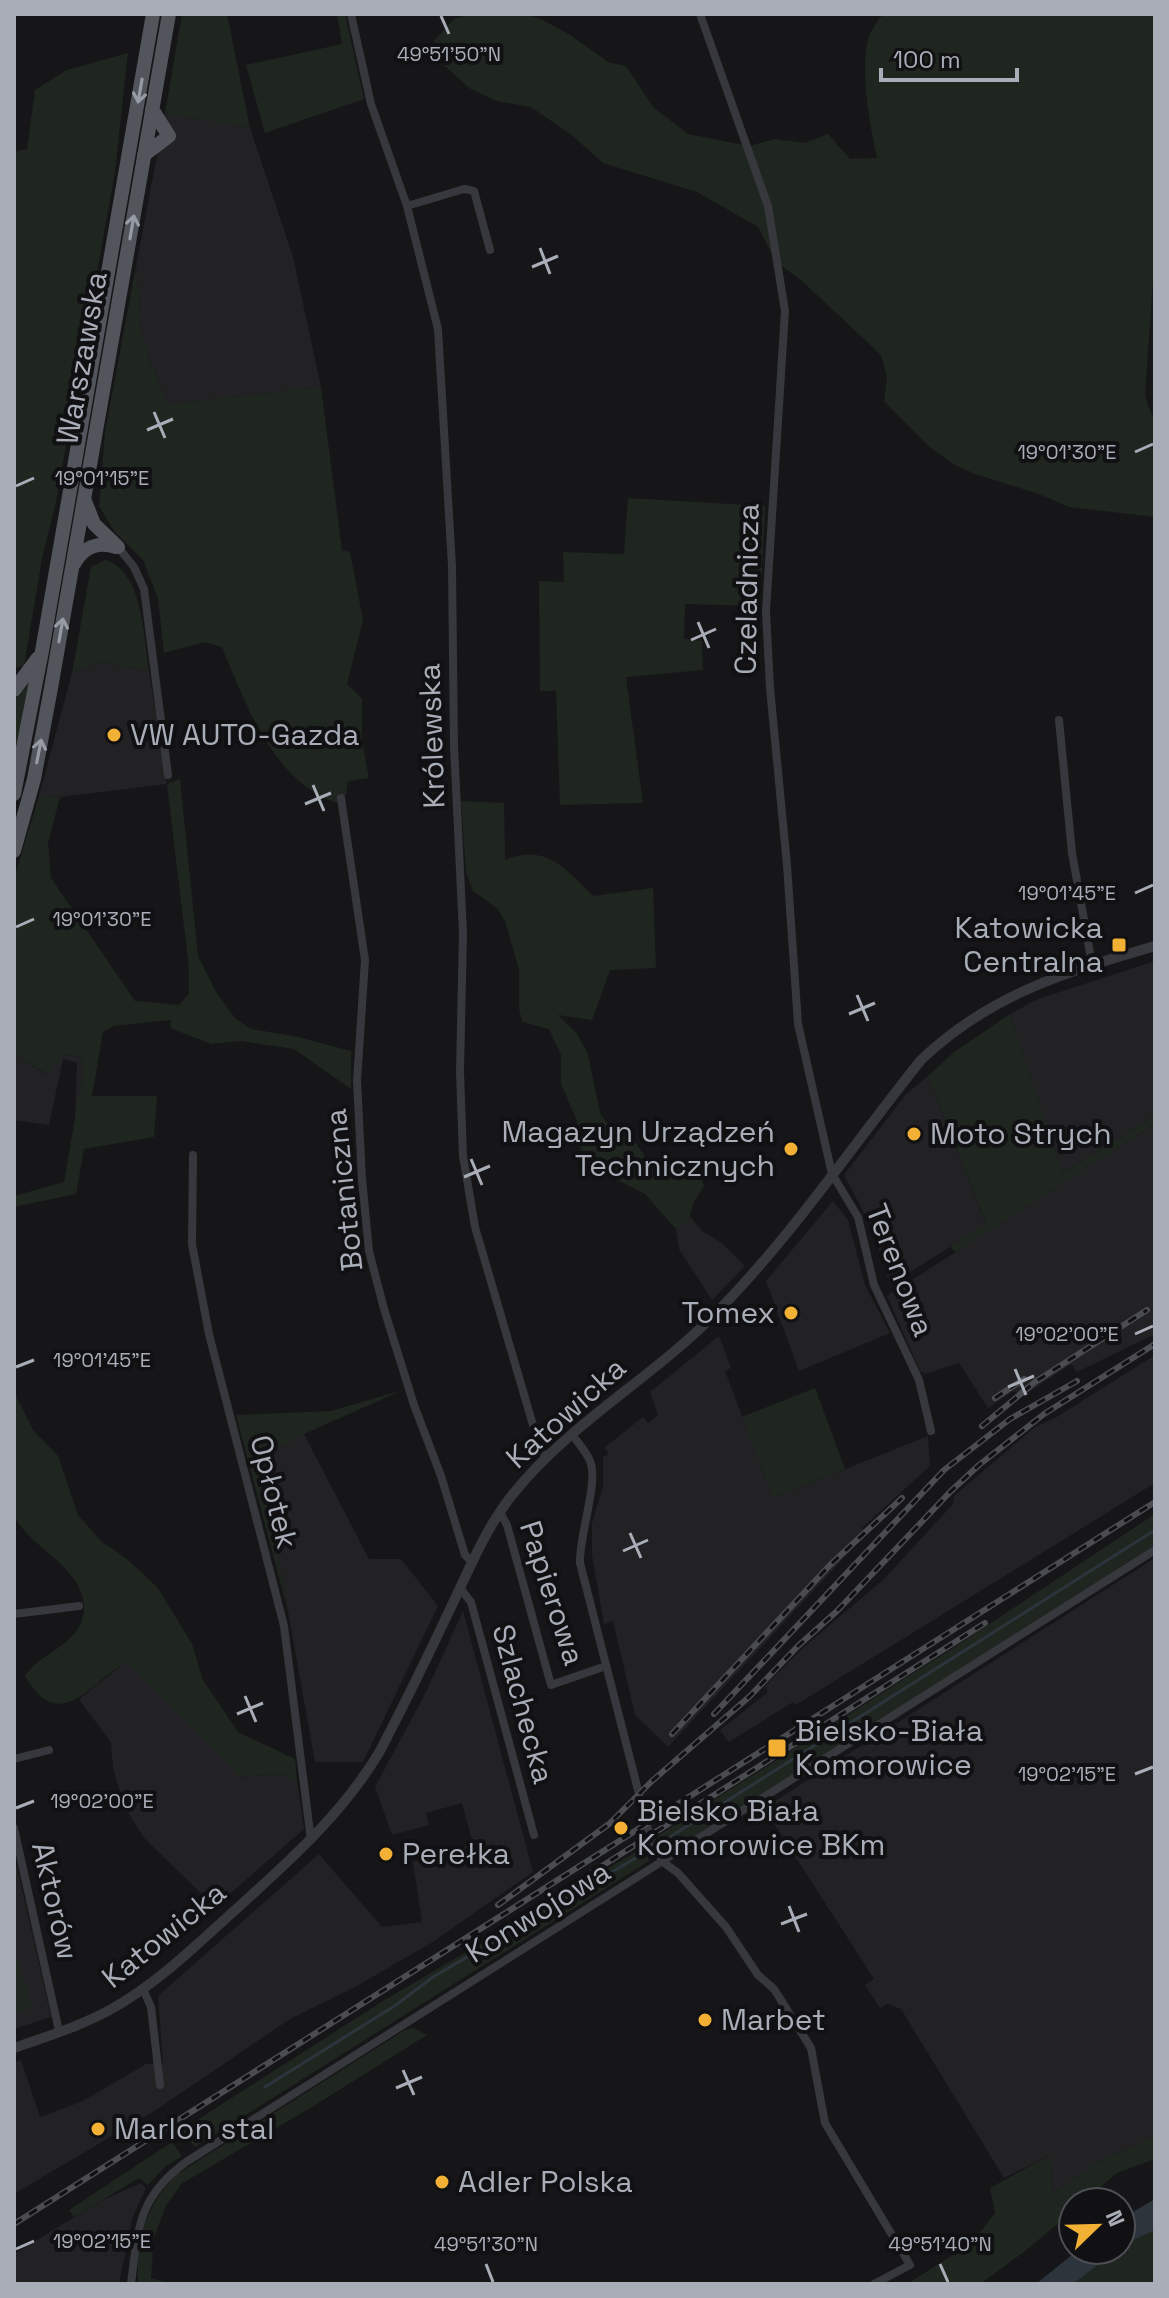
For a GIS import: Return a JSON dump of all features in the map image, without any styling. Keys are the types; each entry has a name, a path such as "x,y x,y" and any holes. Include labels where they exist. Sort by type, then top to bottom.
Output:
{"main road":[{"name":"Warszawska","path":"14,794 42,651 153,14"},
{"name":"Warszawska","path":"14,851 34,779 169,14"},
{"path":"144,155 169,136 152,109"},
{"path":"85,497 94,524 118,547"},
{"path":"71,572 77,557 89,547 102,544 118,547"},
{"path":"14,690 42,651"}],"street":[{"name":"Królewska","path":"351,14 371,104 407,206 438,329 452,566 454,746 463,933 460,1072 463,1156 475,1227 540,1449 546,1458"},
{"name":"Czeladnicza","path":"700,14 768,206 785,311 768,558 769,666 798,1024 832,1174"},
{"path":"407,206 464,189 474,191 490,250"},
{"path":"118,547 134,567 144,589 168,775"},
{"path":"1059,720 1072,853 1092,964"},
{"name":"Botaniczna","path":"341,798 365,960 357,1081 369,1251 414,1405 441,1476 465,1555 473,1563"},
{"name":"Katowicka","path":"14,2048 115,2007 143,1989 192,1950 311,1841 344,1804 380,1751 500,1512 546,1458 708,1321 780,1244 921,1060 977,1014 1014,993 1057,975 1155,946"},
{"name":"Opłotek","path":"193,1155 192,1244 209,1334 284,1626 311,1841"},
{"name":"Terenowa","path":"832,1174 858,1217 874,1285 919,1380 931,1431"},
{"path":"572,1434 590,1462 593,1482 579,1543 580,1563 646,1824 663,1862 678,1873 726,1927 758,1975 774,1989 811,2048 825,2123 910,2265 874,2284"},
{"name":"Papierowa","path":"500,1512 507,1525 551,1685 606,1666"},
{"name":"Konwojowa","path":"131,2284 141,2221 151,2195 165,2178 1155,1550"},
{"name":"Szlachecka","path":"460,1588 471,1602 534,1835"},
{"path":"14,1614 79,1606"},
{"path":"14,1759 49,1750"},
{"name":"Aktorów","path":"14,1828 59,2031"},
{"path":"143,1989 151,2007 160,2085"}],"shaded area":[{"path":"182,14 227,14 250,128 165,113"},
{"path":"337,14 345,14 364,99 265,133 246,65 342,44"},
{"path":"471,14 525,14 570,35 608,62 626,66 653,107 688,134 749,146 775,139 805,143 828,134 850,159 877,158 865,67 868,39 880,17 889,14 1155,14 1155,249 1145,396 1155,424 1155,517 1069,507 975,474 955,465 931,448 884,401 887,377 881,355 802,281 776,262 758,227 697,192 603,163 573,136 531,107 496,101 469,88 444,65 434,41 454,19"},
{"path":"128,53 115,172 55,507 42,559 24,666 14,668 14,152 27,149 35,90 67,70"},
{"path":"165,113 250,128 293,257 321,387 168,404 141,330 136,266"},
{"path":"136,266 141,330 168,404 321,387 342,550 350,552 363,620 347,684 362,699 362,741 369,778 348,781 346,795 337,803 315,793 279,760 252,716 222,647 205,642 164,653 158,599 143,560 114,531 99,506 105,432"},
{"path":"628,498 765,506 760,606 685,604 684,639 702,641 703,670 626,677 643,803 560,805 556,691 540,691 539,581 564,582 563,552 624,554"},
{"path":"105,560 118,566 134,591 143,624 149,671 101,662 72,673 91,567"},
{"path":"101,662 149,671 167,784 60,797 39,796 72,673"},
{"path":"31,676 14,770 14,706"},
{"path":"180,779 198,956 216,992 235,1018 251,1029 294,1036 351,1051 351,1089 294,1049 241,1041 211,1044 170,1028 171,1020 113,1026 103,1032 92,1096 157,1096 154,1137 84,1149 76,1194 14,1207 14,1196 64,1182 83,1072 81,1057 63,1055 46,1074 14,1054 14,879 39,796 60,797 48,843 51,878 135,1001 179,1005 189,994 189,968 167,784"},
{"path":"461,801 504,803 505,860 533,855 544,857 564,868 593,896 653,888 656,968 610,970 592,1020 558,1015 577,1034 588,1054 600,1113 616,1136 630,1134 650,1164 699,1173 704,1186 693,1203 689,1221 676,1229 645,1194 611,1177 594,1173 581,1150 577,1121 561,1084 561,1055 549,1029 522,1022 519,969 505,921 497,908 473,891 466,872"},
{"path":"1155,961 1155,1115 1063,1173 1010,1014 1038,999"},
{"path":"1010,1014 1063,1173 1155,1115 1155,1124 956,1252 950,1247 986,1223 928,1076 953,1053"},
{"path":"14,1054 45,1074 63,1055 81,1057 83,1072 75,1125 77,1063 63,1059 49,1125 14,1120"},
{"path":"928,1076 986,1224 890,1285 873,1230 844,1175 906,1094"},
{"path":"1155,1124 1155,1334 1077,1372 1071,1364 1023,1396 1014,1391 988,1408 959,1363 925,1374 920,1371 887,1296"},
{"path":"833,1201 848,1220 865,1285 890,1333 799,1371 766,1281"},
{"path":"690,1216 702,1231 722,1243 745,1266 712,1300 679,1249 676,1229 689,1221"},
{"path":"719,1336 731,1368 725,1371 773,1498 928,1436 930,1466 862,1528 866,1534 668,1747 635,1715 613,1621 604,1624 592,1555 592,1523 603,1487 603,1457 609,1454 604,1448 643,1417 648,1423 658,1415 650,1392"},
{"path":"1155,1355 1155,1483 825,1687 795,1705 793,1702 729,1742 720,1730 768,1692 765,1686 804,1647 884,1579 953,1504 954,1496 1035,1427 1055,1418"},
{"path":"815,1388 845,1469 773,1498 742,1417"},
{"path":"403,1390 304,1434 256,1460 288,1611 236,1415 331,1411"},
{"path":"14,1391 33,1430 58,1456 78,1515 102,1542 127,1559 158,1588 192,1644 203,1680 238,1732 295,1759 297,1780 282,1774 240,1777 127,1662 75,1699 63,1703 50,1702 38,1693 25,1676 73,1635 83,1616 83,1600 78,1585 68,1572 31,1537 14,1514"},
{"path":"304,1434 369,1559 401,1559 438,1606 363,1762 315,1762 275,1539 256,1460"},
{"path":"1155,1514 1155,1545 677,1848 662,1846 657,1836 953,1648"},
{"path":"1155,1558 1155,2136 1096,2163 1064,2186 1057,2186 1053,2194 1050,2155 1004,2178 901,2009 888,2004 880,2008 865,1985 874,1979 764,1808"},
{"path":"463,1611 533,1872 431,1943 357,1986 290,2019 159,2108 14,2194 14,2062 21,2060 40,2117 83,2101 146,2064 163,2063 158,1996 319,1854 382,1927 422,1922 413,1862 473,1844 462,1803 426,1813 429,1825 392,1835 375,1787 425,1694"},
{"path":"127,1661 240,1777 282,1774 297,1780 304,1829 215,1907 144,1838 125,1808 113,1768 111,1743 79,1699"},
{"path":"644,1847 649,1861 195,2147 180,2131 383,2001"},
{"path":"14,1853 51,2017 14,2029"},
{"path":"18,1960 32,2008 14,2013 14,1961"},
{"path":"413,2028 427,2035 181,2184 166,2206 154,2237 151,2278 171,2284 138,2284 139,2254 145,2225 157,2198 176,2175 405,2030"},
{"path":"1155,2136 1155,2159 1117,2173 1102,2186 1064,2186 1096,2163"},
{"path":"172,2142 182,2156 165,2167 148,2185 139,2178 74,2217 69,2210"},
{"path":"1050,2155 1053,2194 1057,2191 1057,2224 980,2284 907,2284 972,2243 995,2213 990,2188"},
{"path":"141,2183 146,2188 133,2216 119,2284 14,2284 14,2254 101,2201"},
{"path":"1155,2199 1155,2230 1137,2238 1137,2210"},
{"path":"1155,2230 1155,2284 1073,2284 1094,2266 1137,2266 1137,2238"},
{"path":"1058,2266 1096,2266 1073,2284 1036,2284"}],"waterway":[{"path":"662,1842 1155,1530"},
{"path":"265,2087 396,2005 433,1977 646,1852"}],"railway":[{"path":"982,1426 1035,1382 1147,1310"},
{"path":"498,1905 609,1824 652,1781 749,1697 979,1465 1044,1414 1155,1344"},
{"path":"995,1398 1024,1379"},
{"path":"714,1714 944,1470 1010,1419 1077,1381"},
{"path":"672,1734 830,1565 902,1498"},
{"path":"14,2224 1155,1502"},
{"path":"580,1880 985,1623"}],"place":[{"name":"VW AUTO-Gazda","path":"114,735"},
{"name":"Katowicka Centralna","path":"1119,945"},
{"name":"Moto Strych","path":"914,1134"},
{"name":"Magazyn Urządzeń Technicznych","path":"791,1149"},
{"name":"Tomex","path":"791,1313"},
{"name":"Bielsko-Biała Komorowice","path":"777,1748"},
{"name":"Bielsko Biała Komorowice BKm","path":"621,1828"},
{"name":"Perełka","path":"386,1854"},
{"name":"Marbet","path":"705,2020"},
{"name":"Marlon stal","path":"98,2129"},
{"name":"Adler Polska","path":"442,2182"}]}
